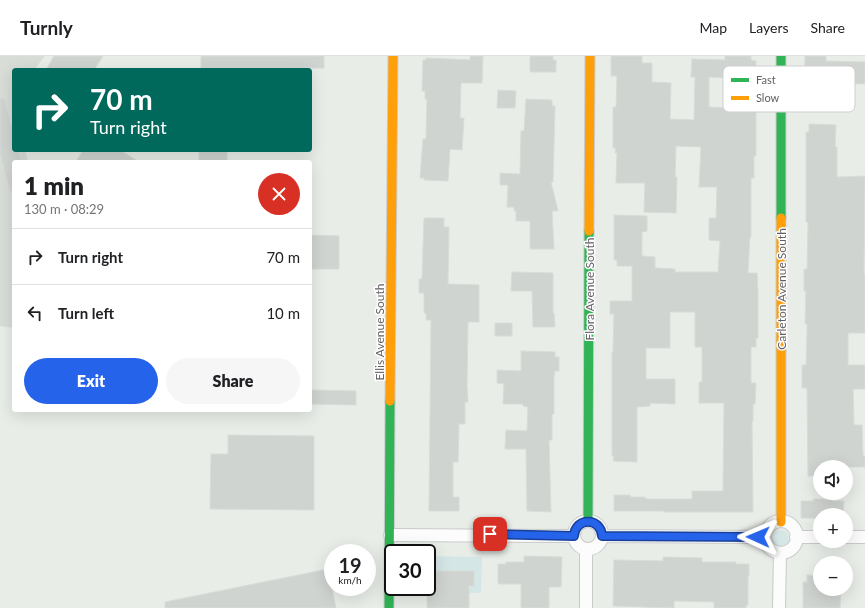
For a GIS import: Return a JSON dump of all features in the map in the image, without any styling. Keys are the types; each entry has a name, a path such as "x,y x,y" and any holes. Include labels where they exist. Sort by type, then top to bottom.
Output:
{"street":[{"name":"Ellis Avenue South","path":"389,608 394,56"},
{"name":"Flora Avenue South","path":"588,521 590,56"},
{"name":"Carleton Avenue South","path":"781,112 781,522"},
{"path":"588,521 595,523 598,526 601,530 602,536 596,547 592,549 586,549 578,546 575,542 574,536 575,528 578,525 588,521"},
{"path":"785,522 793,527 796,537 794,546 790,550 780,553 770,549 767,545 765,537 767,529 770,526 775,523 785,522"},
{"path":"390,535 574,536"},
{"path":"602,536 765,537"},
{"path":"796,537 813,537"},
{"path":"853,537 865,537"},
{"path":"586,549 586,608"},
{"path":"779,608 780,553"}],"shaded area":[{"path":"0,56 45,56 36,68 12,68 12,152 26,152 28,160 12,160 12,328 0,326"},
{"path":"778,530 784,530 789,535 787,544 784,546 778,546 773,541 773,535"},
{"path":"436,556 482,557 481,593 436,592"}],"building":[{"path":"54,56 103,56 95,68 47,68"},
{"path":"201,56 324,56 324,68 201,68"},
{"path":"470,56 483,56 482,83 461,83 460,118 464,118 462,150 450,149 448,181 424,180 424,178 420,178 423,139 426,139 427,99 425,99 425,91 422,91 423,60 426,60 426,58 470,60"},
{"path":"530,56 553,56 553,60 556,60 556,72 530,72"},
{"path":"611,56 642,56 642,63 652,63 652,82 671,83 670,119 694,120 695,77 691,77 692,59 725,60 725,56 751,56 751,60 756,61 756,66 723,66 723,78 709,77 709,107 723,108 723,112 756,112 756,156 754,156 754,178 751,178 751,237 748,273 757,273 758,292 758,338 756,338 756,347 751,347 751,383 756,383 755,404 753,404 752,421 753,512 614,511 614,495 630,495 631,497 645,497 647,499 692,499 692,491 723,491 724,403 699,403 699,382 702,382 702,347 695,347 695,312 670,312 670,348 646,348 646,379 675,379 675,404 650,403 650,406 637,407 637,462 613,461 612,352 614,314 610,314 610,301 632,301 632,266 617,266 617,260 614,260 614,215 647,216 647,231 642,232 642,256 655,257 655,268 675,269 675,272 718,272 720,241 709,240 709,218 716,218 717,187 699,187 701,147 676,146 676,213 644,212 645,183 616,183 617,153 615,153 616,148 613,148 613,107 616,107 617,76 611,76"},
{"path":"805,56 826,56 826,61 865,62 865,84 855,84 855,66 805,66"},
{"path":"498,90 516,91 515,108 497,108"},
{"path":"0,98 4,98 12,128 12,152 19,152 21,160 12,160 12,191 10,191 0,154"},
{"path":"526,99 552,100 552,106 555,106 553,182 551,182 558,211 552,211 554,249 530,249 530,221 516,221 516,211 514,211 514,207 507,207 508,185 500,185 500,173 520,174 521,131 524,131"},
{"path":"809,124 836,125 835,147 837,147 837,177 865,176 865,333 848,333 848,365 865,365 865,389 853,389 854,425 862,425 863,456 865,456 865,467 853,467 853,460 813,460 813,476 808,476 807,388 802,388 802,365 806,365 807,332 807,324 805,324 806,291 804,291 804,269 807,269 808,222 806,222 806,132 809,132"},
{"path":"82,152 123,152 136,160 77,160"},
{"path":"199,152 227,152 227,160 199,160"},
{"path":"424,218 444,218 444,227 449,227 448,284 479,285 479,322 468,322 468,402 465,402 465,424 459,424 458,462 453,462 453,497 459,497 459,511 429,511 431,320 426,320 426,313 424,313 424,293 419,293 419,279 422,279"},
{"path":"312,235 339,236 339,269 312,269"},
{"path":"512,272 553,273 553,313 555,327 533,327 532,291 511,291"},
{"path":"495,323 512,323 512,336 495,336"},
{"path":"521,351 555,352 555,357 559,357 559,371 555,371 554,376 552,440 549,440 551,512 527,511 526,449 505,449 506,430 527,431 528,407 523,406 523,404 503,404 504,384 497,383 497,370 521,371"},
{"path":"312,390 356,391 356,405 312,404"},
{"path":"228,435 314,436 314,510 210,509 211,454 228,454"},
{"path":"801,501 844,501 844,508 813,508 813,518 801,518"},
{"path":"524,556 562,557 561,587 549,587 549,608 521,608 521,584 498,584 498,564 506,564 506,562 524,562"},
{"path":"663,557 702,558 702,562 736,562 736,564 749,564 748,605 746,605 746,608 714,608 714,602 674,601 674,608 613,606 614,560 663,561"},
{"path":"324,570 324,596 334,596 336,608 165,608 165,602"},
{"path":"436,571 474,571 474,586 469,586 469,608 427,608 427,596 436,596"},
{"path":"807,575 813,575 813,596 841,596 840,608 803,608 803,582 807,582"}],"traffic: fast":[{"path":"781,56 781,66"},
{"path":"781,112 781,218"},
{"path":"588,521 589,231"},
{"path":"389,608 390,401"}],"traffic: slow":[{"path":"390,401 393,56"},
{"path":"589,231 590,56"},
{"path":"781,218 781,522"}],"route":[{"path":"490,534 574,536 575,528 578,525 582,522 591,521 601,530 602,536 758,537"}]}
